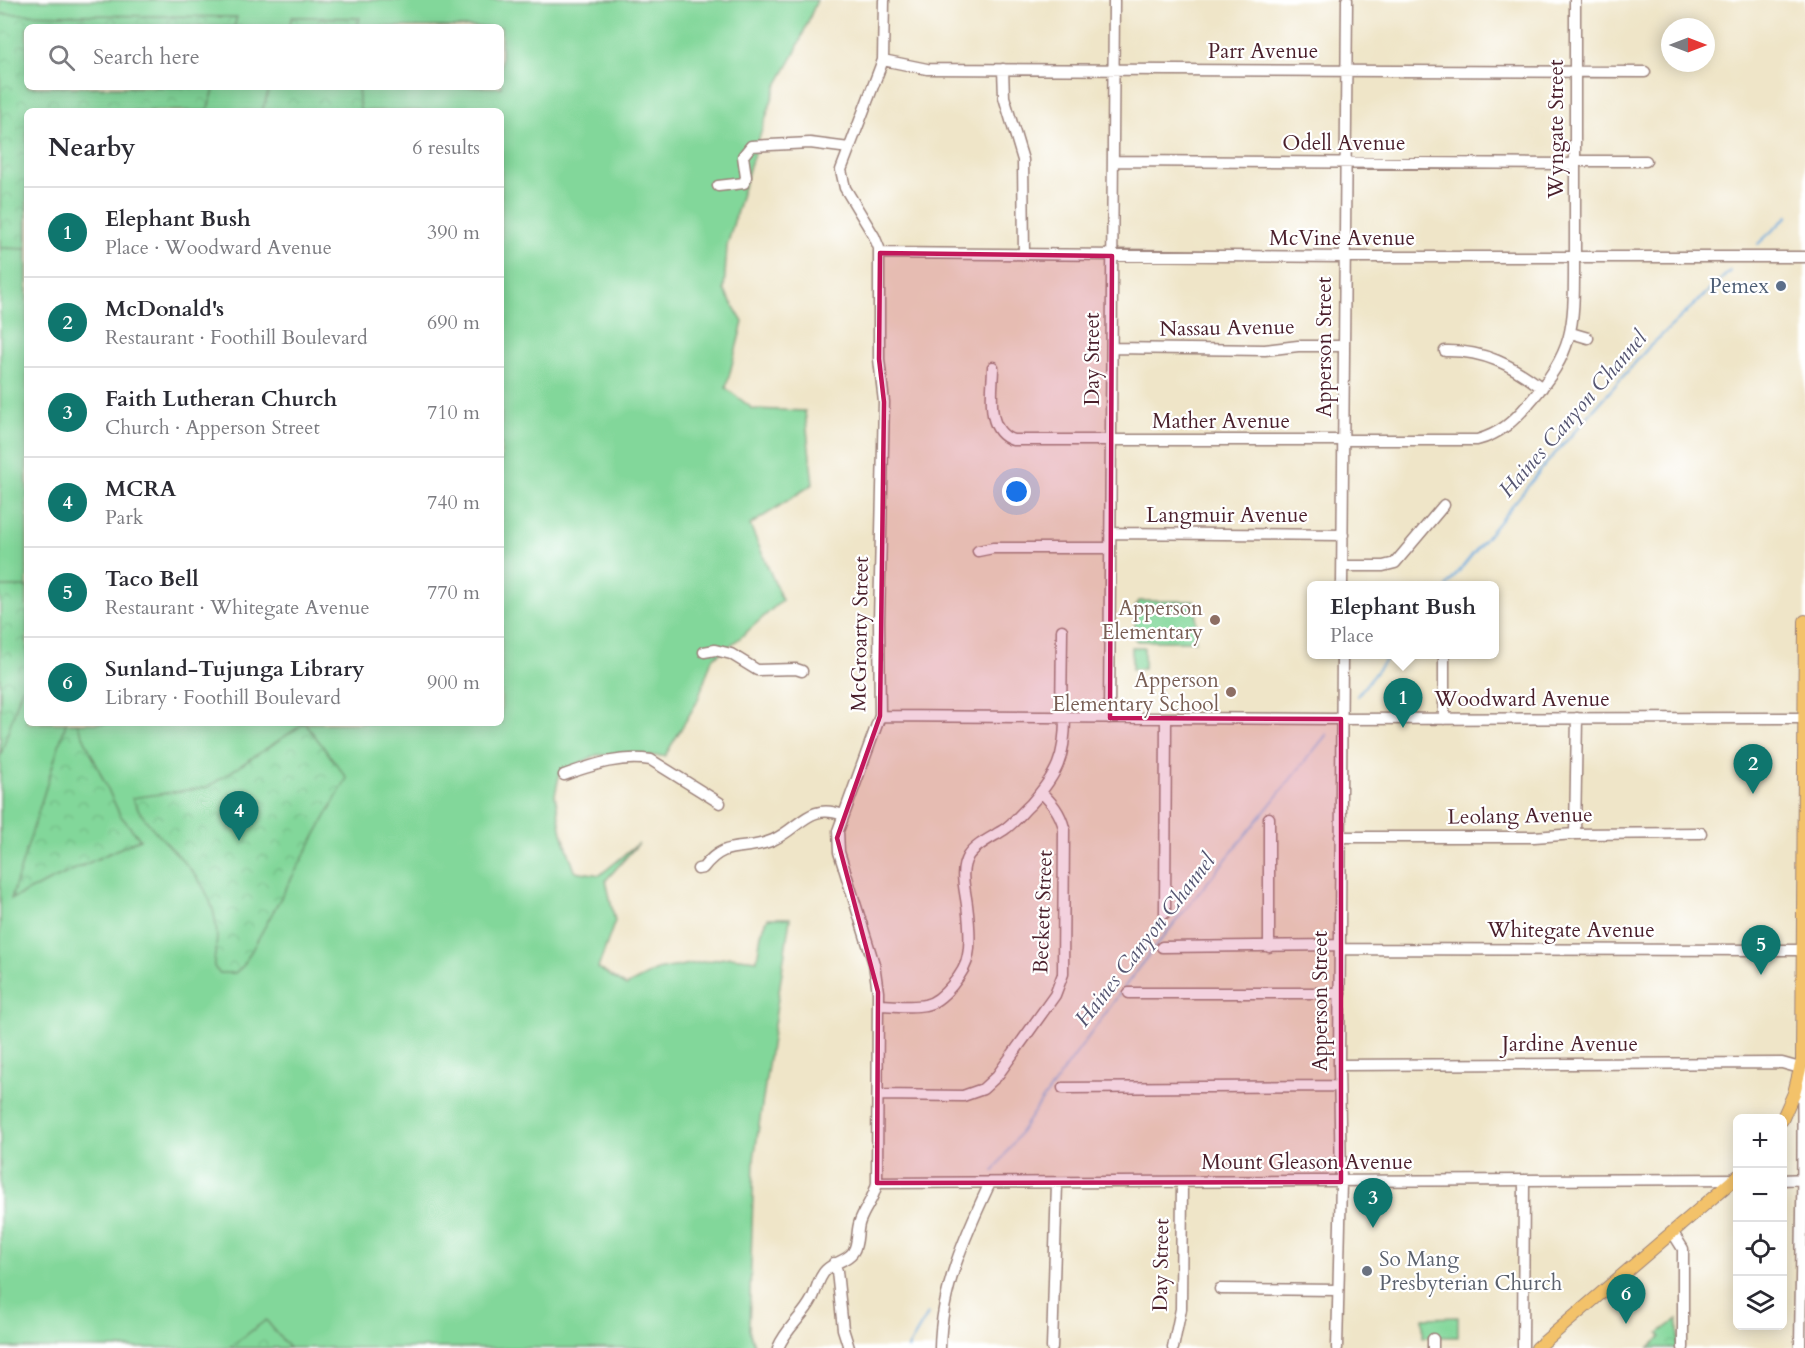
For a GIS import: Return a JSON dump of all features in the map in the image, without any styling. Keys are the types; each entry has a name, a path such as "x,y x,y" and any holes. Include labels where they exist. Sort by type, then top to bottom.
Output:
{"main road":[{"path":"1785,1114 1794,1093 1801,1064 1804,1007 1805,621"},
{"path":"1537,1348 1733,1181"}],"street":[{"name":"McGroarty Street","path":"778,1348 787,1331 812,1298 821,1277 834,1263 848,1257 855,1248 860,1220 872,1201 877,1183 879,1005 874,964 839,852 838,834 880,716 879,621 884,402 879,358 879,253 874,236 857,210 841,176 841,170 883,60 884,0"},
{"name":"Day Street","path":"1109,718 1114,0"},
{"name":"Apperson Street","path":"1342,581 1347,0"},
{"name":"Wyngate Street","path":"1574,257 1575,0"},
{"name":"Parr Avenue","path":"883,60 927,69 1645,72"},
{"path":"1003,69 1004,98 1023,160 1024,255"},
{"path":"718,186 744,183 746,177 743,156 747,149 757,145 810,143 849,148"},
{"name":"Odell Avenue","path":"1113,161 1345,163 1646,161"},
{"name":"McVine Avenue","path":"879,253 1112,256 1805,257"},
{"name":"Mather Avenue","path":"993,367 993,415 999,431 1013,440 1477,440 1495,434 1511,423 1542,388 1559,363 1571,333 1574,303 1574,257"},
{"path":"1571,333 1588,338"},
{"name":"Nassau Avenue","path":"1112,348 1257,350 1298,346 1344,346"},
{"path":"1444,351 1474,352 1493,358 1513,367 1542,388"},
{"path":"1343,566 1383,566 1395,563 1444,505"},
{"name":"Langmuir Avenue","path":"1110,533 1343,535"},
{"path":"978,551 993,548 1110,548"},
{"path":"879,1005 923,1005 938,1000 945,995 965,964 968,956 968,918 963,879 966,860 974,849 1012,823 1041,792 1055,773 1061,759 1065,744 1062,630"},
{"path":"704,652 715,650 731,654 758,670 796,669 802,671"},
{"name":"Apperson Street","path":"1337,1348 1341,1182 1339,1065 1342,659"},
{"path":"1444,659 1444,719"},
{"name":"Woodward Avenue","path":"880,716 1166,719 1804,718"},
{"path":"1575,834 1576,718"},
{"path":"1165,913 1166,719"},
{"path":"564,775 598,763 615,760 638,758 651,760 720,803"},
{"name":"Beckett Street","path":"878,1095 963,1096 984,1089 997,1076 1055,995 1063,974 1064,828 1061,817 1053,804 1041,792"},
{"path":"698,869 703,868 722,850 773,840 800,820 817,812 833,811 843,815"},
{"path":"1269,818 1269,947"},
{"name":"Leolang Avenue","path":"1340,837 1534,837 1575,834 1701,833"},
{"name":"Whitegate Avenue","path":"1162,947 1803,950"},
{"path":"1129,993 1340,993"},
{"path":"1800,1348 1805,1119 1801,1064"},
{"name":"Jardine Avenue","path":"1339,1065 1801,1064"},
{"path":"1063,1088 1339,1086"},
{"name":"Mount Gleason Avenue","path":"877,1183 1733,1178"},
{"path":"1787,1180 1803,1179"},
{"path":"1523,1348 1524,1180"},
{"name":"Day Street","path":"1173,1348 1181,1309 1182,1182"},
{"path":"1052,1348 1057,1183"},
{"path":"940,1348 941,1324 948,1285 990,1184"},
{"path":"1673,1233 1683,1249 1683,1348"},
{"path":"834,1263 837,1271 843,1329 849,1348"},
{"path":"1220,1289 1338,1290"}],"highlighted area":[{"path":"880,253 1112,256 1110,718 1341,719 1341,1182 877,1183 878,992 837,838 880,716 884,402 879,359"}],"green space":[{"path":"0,0 817,0 795,53 776,87 749,169 727,246 724,290 743,322 726,388 753,409 805,411 813,484 750,525 782,600 740,638 712,659 697,702 665,756 597,755 560,772 555,795 562,833 575,871 600,875 639,843 606,880 615,921 598,968 626,986 657,970 730,957 757,960 761,934 768,918 790,918 754,1159 749,1330 755,1348 0,1348"},
{"path":"0,14 237,17 235,24 24,24 24,90 214,90 208,108 24,108 24,249 0,248"},
{"path":"292,17 360,18 358,24 290,24"},
{"path":"269,90 358,90 360,108 263,108"},
{"path":"0,587 24,587 24,681 0,757"},
{"path":"1139,601 1194,601 1197,604 1195,641 1137,641 1135,639 1135,608"},
{"path":"1132,647 1144,647 1144,669 1132,669"},
{"path":"65,726 78,726 120,815 140,839 11,899"},
{"path":"300,726 307,726 347,778 243,966 235,973 220,973 214,966 216,929 207,893 187,865 151,827 132,798 208,787"},
{"path":"1458,1317 1458,1337 1423,1337 1423,1318"},
{"path":"1678,1319 1678,1348 1649,1348 1661,1337 1659,1333"},
{"path":"266,1320 289,1348 229,1348"}],"waterway":[{"name":"Haines Canyon Channel","path":"1758,244 1788,216"},
{"name":"Haines Canyon Channel","path":"1451,581 1545,465 1648,348 1730,271"},
{"name":"Haines Canyon Channel","path":"1357,696 1386,659"},
{"name":"Haines Canyon Channel","path":"994,1171 1139,967 1327,734"},
{"name":"Haines Canyon Channel","path":"908,1348 928,1314"}],"place":[{"name":"Pemex","path":"1781,286"},
{"name":"Apperson Elementary","path":"1215,620"},
{"name":"Apperson Elementary School","path":"1231,692"},
{"name":"Elephant Bush","path":"1403,728"},
{"name":"McDonald's","path":"1753,794"},
{"name":"MCRA","path":"239,841"},
{"name":"Taco Bell","path":"1761,975"},
{"name":"Faith Lutheran Church","path":"1373,1228"},
{"name":"So Mang Presbyterian Church","path":"1367,1271"},
{"name":"Sunland-Tujunga Library","path":"1626,1324"}]}
